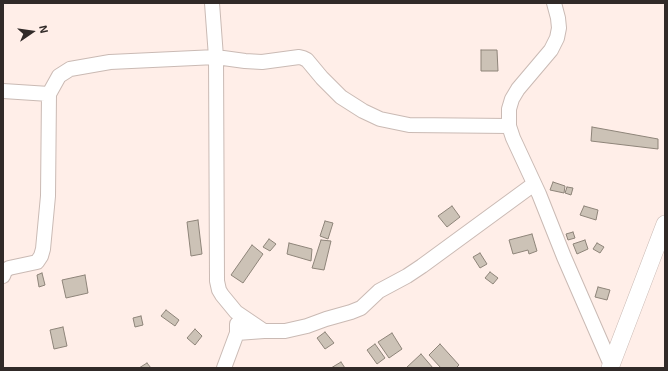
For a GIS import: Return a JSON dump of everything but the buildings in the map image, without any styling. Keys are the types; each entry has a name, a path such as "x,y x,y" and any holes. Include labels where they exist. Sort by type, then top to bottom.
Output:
{"street":[{"path":"212,3 216,57 217,280 219,290 236,312 264,331"},
{"path":"554,3 559,28 556,38 551,50 518,89 512,99 509,109 509,126 512,138 539,194 564,257 611,366"},
{"path":"3,276 5,271 9,268 37,262 41,256 48,196 49,94 59,76 70,69 110,62 216,57 262,62 303,58 307,60 341,97 363,111 380,119 409,125 509,126"},
{"path":"3,91 49,94"},
{"path":"237,333 285,331 307,326 361,308 379,291 406,276 534,184"},
{"path":"611,366 665,224"},
{"path":"224,368 237,333 236,312"}]}
